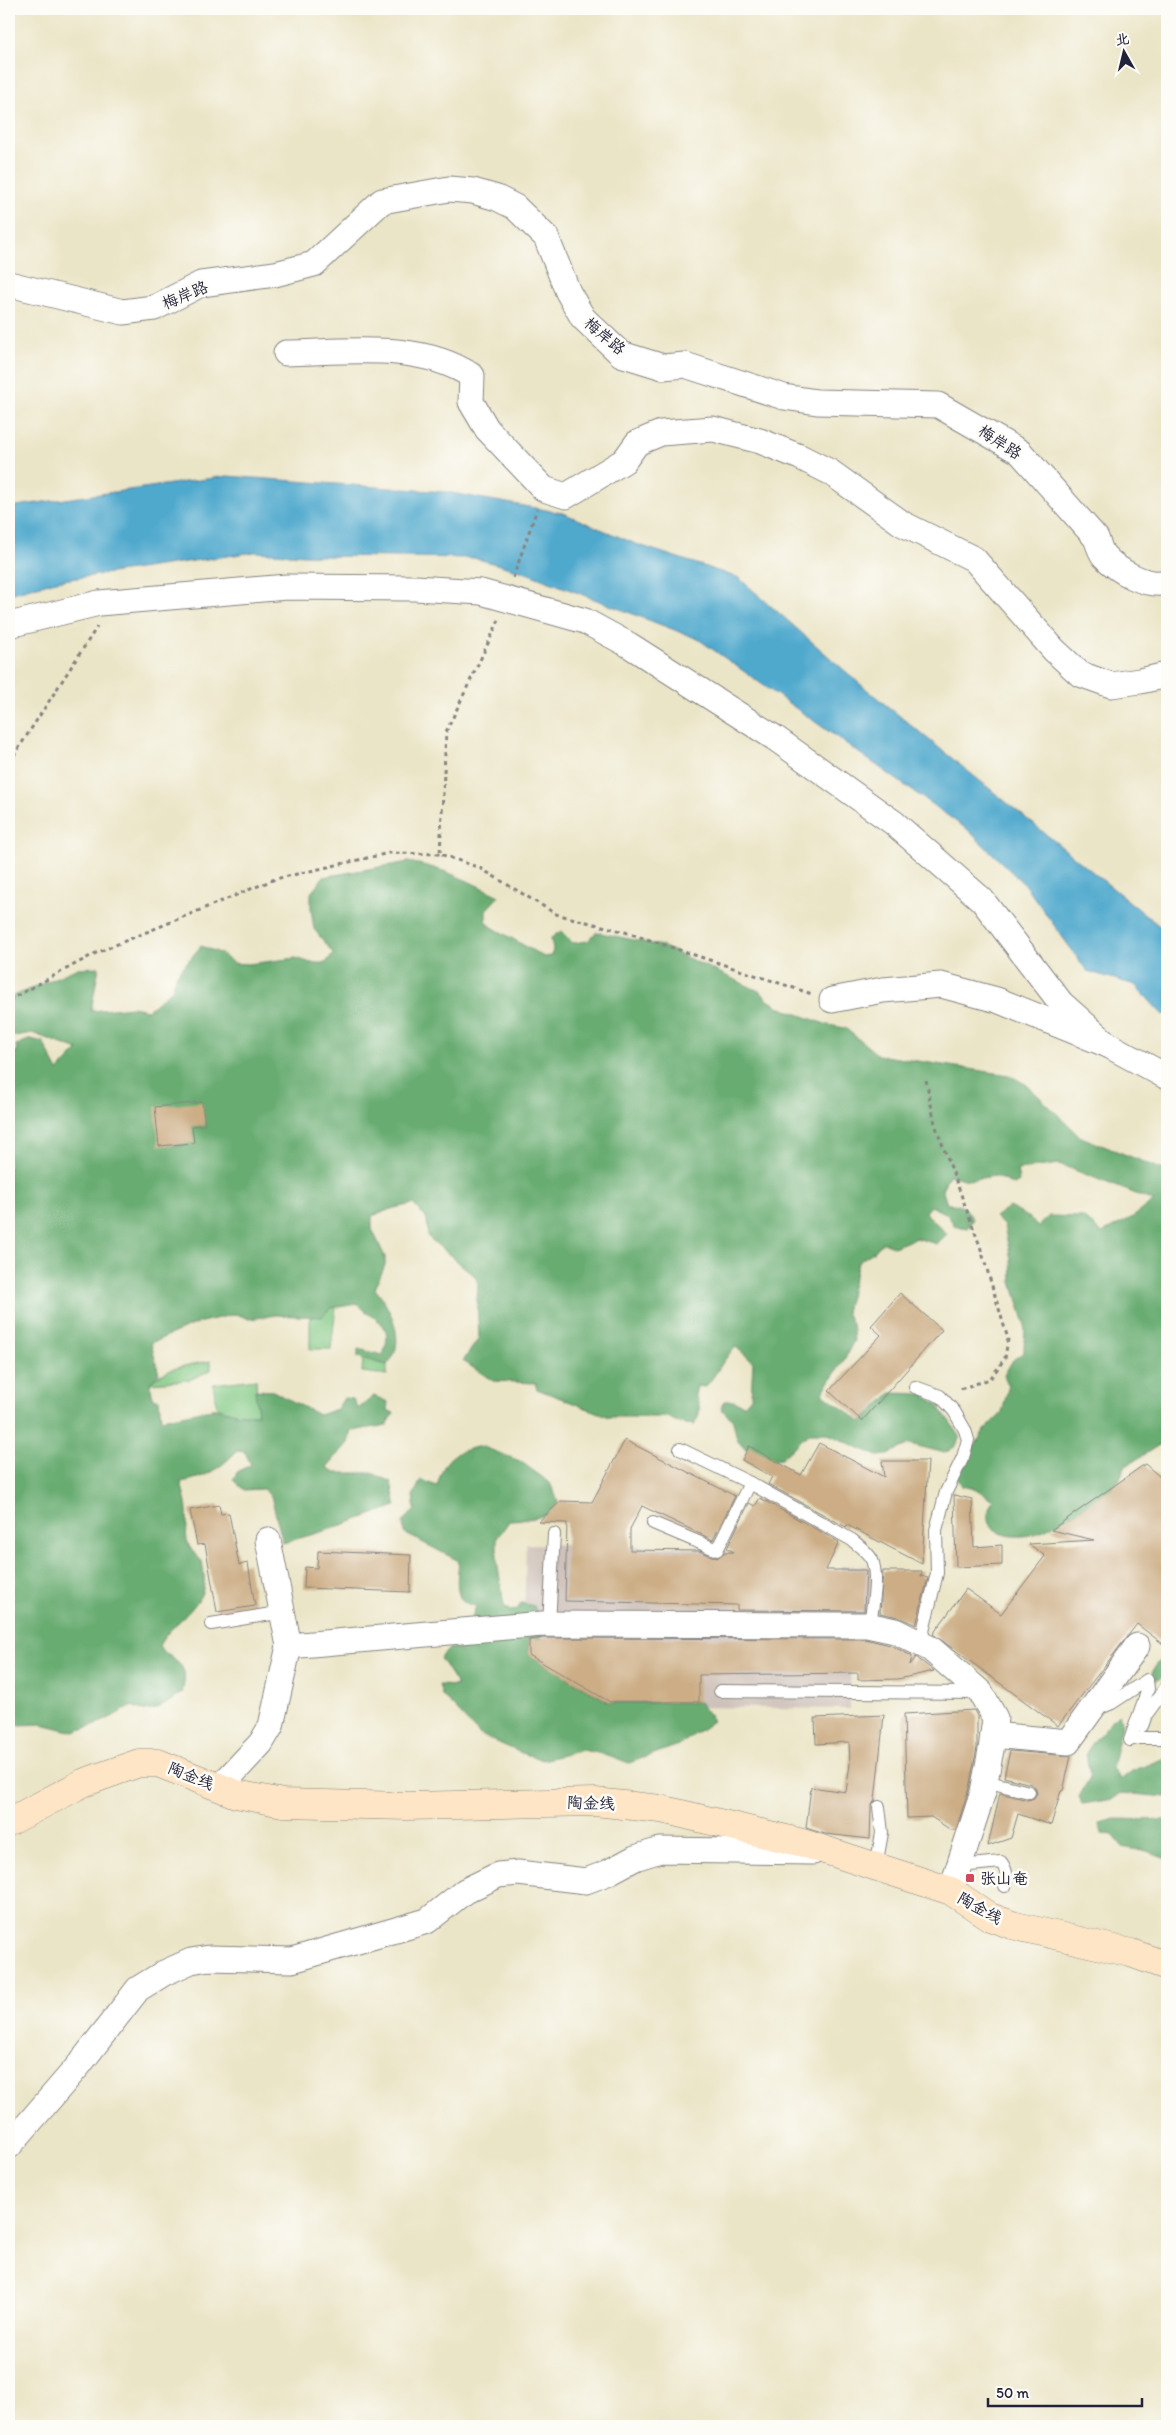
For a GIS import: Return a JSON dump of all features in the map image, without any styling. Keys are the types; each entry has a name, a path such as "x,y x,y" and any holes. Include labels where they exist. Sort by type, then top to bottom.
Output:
{"street":[{"name":"梅岸路","path":"9,284 123,312 154,308 201,284 274,274 314,264 382,201 449,189 473,191 498,198 515,208 546,237 568,292 583,318 621,354 663,367 685,365 784,397 817,402 938,405 1020,452 1096,538 1104,555 1132,576 1161,584 1167,582"},
{"path":"286,353 408,352 461,369 472,376 471,402 487,429 544,488 566,496 624,462 637,443 660,433 713,429 760,441 800,457 830,472 903,524 974,559 1054,650 1080,674 1111,685 1167,675"},
{"path":"9,625 98,604 287,587 415,588 481,592 586,622 630,645 775,738 894,823 982,900 1061,1003 1108,1045"},
{"path":"832,1000 883,990 942,985 997,1000 1108,1045 1167,1077"},
{"path":"220,1787 261,1743 271,1726 289,1646 268,1540"},
{"path":"289,1646 549,1624 870,1625 895,1631 930,1649 981,1693 995,1718 985,1781 951,1891"},
{"path":"993,1735 1068,1742 1137,1646"},
{"name":"陶金线","path":"9,1822 83,1783 139,1763 158,1763 236,1794 283,1803 407,1806 604,1802 661,1809 803,1843 951,1891 990,1917 1012,1925 1131,1953 1167,1966"},
{"path":"9,2146 80,2065 138,1989 164,1973 190,1961 217,1958 292,1960 427,1920 465,1891 498,1875 518,1872 586,1881 607,1873 635,1858 660,1850 830,1852"}],"lane":[{"path":"914,1387 940,1396 954,1411 966,1430 968,1440 964,1457 946,1492 936,1530 937,1573 920,1644"},
{"path":"680,1449 750,1483 852,1540 865,1551 872,1561 874,1582 870,1625"},
{"path":"652,1523 717,1550 750,1483"},
{"path":"549,1624 554,1534"},
{"path":"211,1624 282,1612"},
{"path":"1091,1712 1112,1703 1147,1680 1148,1689 1130,1740 1137,1738 1167,1738"},
{"path":"1137,1738 1146,1715 1167,1686"},
{"path":"720,1691 981,1693"},
{"path":"985,1781 1029,1792"},
{"path":"876,1866 882,1833 879,1807"},
{"path":"960,1866 1001,1862 1006,1868 1007,1880 1005,1886"}],"path":[{"path":"440,854 446,732 502,614 544,488"},
{"path":"9,764 90,636 121,601"},
{"path":"9,1000 96,953 275,879 389,853 440,854 480,868 556,914 626,932 832,1000"},
{"path":"926,1080 935,1124 980,1246 1008,1338 1005,1358 990,1378 940,1396"}],"shaded area":[{"path":"526,1544 701,1548 738,1570 840,1576 841,1566 877,1566 876,1636 851,1636 850,1709 609,1706 523,1660"}],"green space":[{"path":"408,862 444,871 499,896 486,910 486,921 492,927 544,957 551,956 553,950 551,938 561,931 573,943 588,941 596,932 662,946 761,992 768,1000 781,1008 828,1025 845,1028 878,1055 1009,1075 1027,1085 1081,1137 1167,1171 1167,1440 1123,1468 1120,1479 1114,1485 1082,1509 1056,1524 1030,1535 1006,1535 992,1528 988,1515 993,1500 976,1489 962,1486 957,1477 983,1432 1002,1413 1008,1388 1004,1375 1013,1360 1024,1352 1025,1324 1012,1282 1011,1259 1004,1226 995,1217 1009,1207 1030,1218 1038,1226 1049,1216 1083,1217 1102,1233 1133,1217 1154,1201 1059,1164 1017,1170 1019,1182 1014,1185 995,1176 968,1180 949,1175 942,1189 947,1204 959,1205 968,1212 973,1219 967,1228 955,1226 947,1214 930,1206 925,1212 947,1234 937,1244 916,1238 894,1247 883,1242 876,1250 858,1262 846,1312 852,1324 854,1340 844,1360 822,1393 861,1422 891,1393 922,1394 937,1404 960,1436 956,1446 945,1453 910,1444 886,1455 878,1456 826,1433 809,1433 781,1459 766,1461 752,1456 737,1439 733,1421 721,1408 724,1401 734,1401 744,1405 751,1397 753,1362 736,1347 727,1356 705,1387 697,1386 695,1395 699,1410 694,1425 679,1423 668,1417 609,1417 537,1389 535,1383 493,1381 463,1361 479,1338 478,1284 475,1276 428,1237 427,1219 413,1204 394,1208 372,1216 372,1229 385,1257 385,1265 375,1289 387,1306 397,1337 393,1356 387,1365 358,1357 358,1349 383,1355 387,1335 382,1324 358,1304 331,1308 322,1317 276,1315 249,1319 236,1314 197,1323 151,1343 159,1374 150,1383 153,1399 159,1399 161,1419 217,1408 239,1414 258,1414 255,1390 273,1391 319,1415 337,1409 344,1398 353,1399 358,1409 374,1396 388,1402 387,1410 394,1413 387,1425 351,1431 348,1443 327,1467 335,1473 372,1473 391,1482 396,1506 331,1529 283,1543 271,1496 263,1489 244,1490 233,1480 238,1471 251,1465 245,1452 237,1451 212,1472 181,1482 187,1510 188,1542 190,1548 202,1561 204,1584 202,1593 197,1601 170,1630 159,1646 181,1665 184,1675 182,1693 158,1708 146,1710 132,1706 104,1721 74,1732 42,1724 17,1725 9,1722 9,1054 17,1052 16,1045 31,1039 43,1042 58,1071 78,1050 32,1033 9,1037 9,998 78,968 99,967 91,1011 132,1007 148,1010 172,990 177,974 201,946 220,953 233,963 248,964 296,958 311,963 326,963 333,953 314,929 311,908 311,893 323,877"},
{"path":"336,1307 331,1349 310,1349 310,1317 322,1316 331,1308"},
{"path":"363,1358 387,1365 387,1375 362,1372"},
{"path":"211,1361 211,1370 189,1380 150,1383 163,1373 171,1370"},
{"path":"256,1379 258,1414 239,1414 217,1408 213,1384"},
{"path":"481,1446 520,1461 550,1483 558,1501 550,1512 544,1515 531,1519 510,1520 497,1538 497,1560 504,1606 510,1611 517,1610 521,1603 534,1606 541,1627 541,1638 529,1638 529,1655 609,1702 699,1702 713,1721 681,1744 629,1763 608,1755 582,1750 543,1760 519,1752 479,1734 442,1695 439,1685 458,1686 440,1658 450,1648 462,1649 476,1606 464,1602 459,1594 457,1583 459,1561 404,1533 403,1521 415,1510 413,1496 421,1480 437,1486 443,1468 451,1457 463,1451"},
{"path":"1167,1652 1167,1675 1155,1681 1151,1677 1155,1667"},
{"path":"1118,1714 1122,1724 1112,1768 1120,1780 1132,1771 1167,1757 1167,1797 1121,1793 1113,1799 1083,1804 1079,1797 1090,1777 1086,1753"},
{"path":"1115,1819 1167,1820 1167,1859 1123,1847 1113,1835 1102,1834 1100,1823"}],"water":[{"path":"227,476 446,492 563,513 636,544 739,578 860,684 1167,932 1167,1015 1162,1014 1135,985 1087,971 1025,885 968,830 698,639 521,571 474,558 323,556 255,552 56,581 9,594 9,507"}],"building":[{"path":"202,1102 205,1125 192,1126 194,1143 159,1146 155,1107"},
{"path":"900,1293 942,1330 862,1421 829,1391 881,1335 871,1326"},
{"path":"625,1440 735,1496 713,1540 642,1506 630,1529 630,1550 699,1551 717,1558 725,1552 734,1552 727,1548 749,1503 755,1506 760,1498 839,1542 826,1570 866,1570 864,1611 737,1610 737,1605 565,1601 567,1523 538,1522 561,1501 592,1502"},
{"path":"819,1443 884,1477 882,1461 928,1461 922,1564 847,1525 846,1527 768,1484 772,1477 742,1460 749,1446 801,1475"},
{"path":"1145,1464 1167,1483 1167,1647 1137,1624 1058,1726 933,1634 966,1589 1001,1614 1045,1556 1029,1544 1094,1540 1051,1530"},
{"path":"954,1495 972,1499 974,1547 1002,1545 1002,1565 956,1567"},
{"path":"219,1505 221,1514 229,1513 239,1565 248,1563 255,1606 217,1612 205,1544 197,1545 190,1510"},
{"path":"318,1551 411,1555 410,1592 304,1588 305,1567 317,1568"},
{"path":"883,1571 922,1571 921,1576 928,1578 916,1625 898,1617 880,1613"},
{"path":"543,1638 865,1639 890,1645 912,1656 910,1665 916,1657 934,1671 898,1679 858,1680 858,1673 699,1675 699,1702 610,1702 529,1655 529,1640"},
{"path":"974,1710 977,1716 977,1748 969,1788 956,1830 951,1830 931,1817 907,1818 904,1714"},
{"path":"884,1715 875,1800 871,1807 870,1839 825,1834 806,1828 811,1787 846,1792 850,1764 849,1742 816,1744 815,1718"},
{"path":"1010,1751 1071,1756 1063,1791 1061,1791 1051,1825 1018,1814 1011,1838 988,1846 1000,1793 1028,1800 1034,1798 1037,1793 1035,1787 1031,1784 1004,1777"}],"place":[{"name":"张山奄","path":"970,1878"}]}
